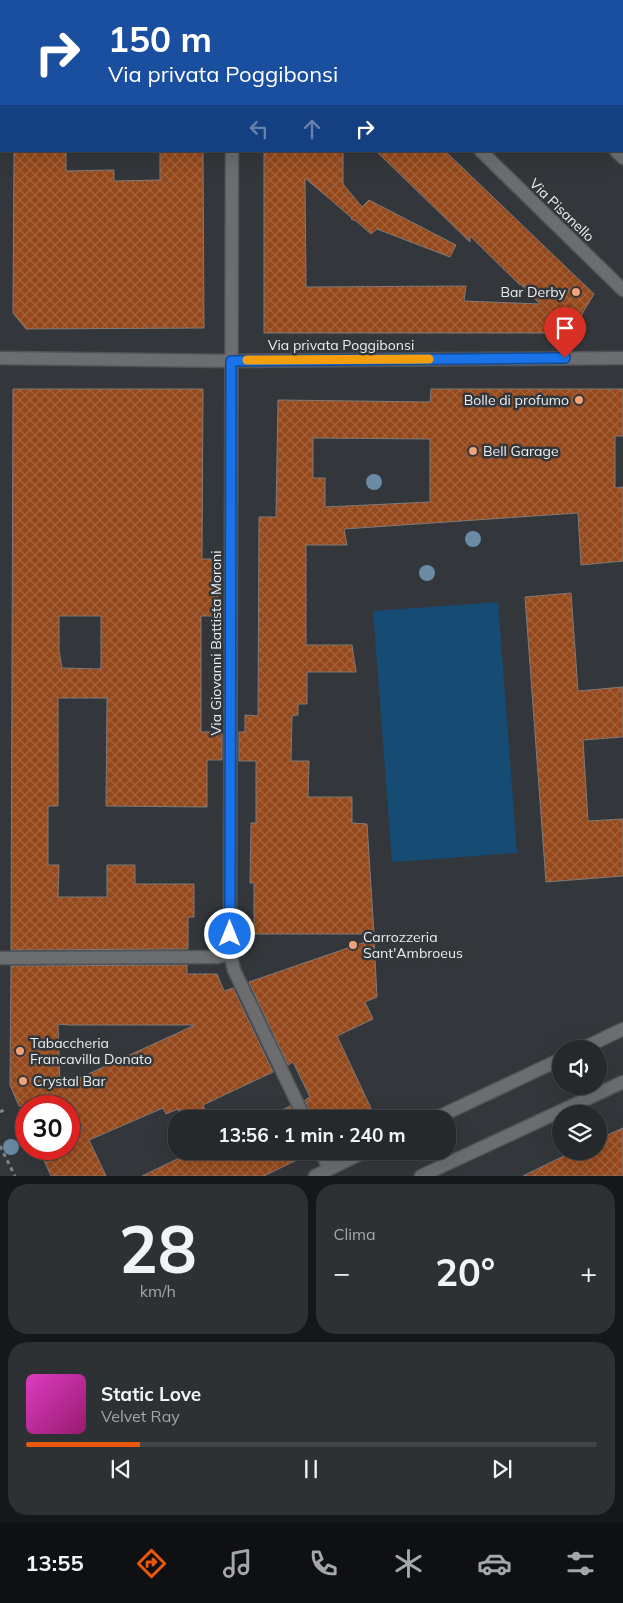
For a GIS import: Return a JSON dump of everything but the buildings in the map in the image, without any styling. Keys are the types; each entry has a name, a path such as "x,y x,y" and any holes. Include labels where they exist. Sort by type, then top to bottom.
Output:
{"street":[{"name":"Via Giovanni Battista Moroni","path":"232,152 230,953 234,970 301,1110"},
{"name":"Via Pisanello","path":"482,152 623,290"},
{"name":"Via privata Poggibonsi","path":"0,358 231,361 623,358"},
{"path":"0,958 217,957 230,953"},
{"path":"600,1040 623,1029"},
{"path":"453,1110 552,1063"},
{"path":"421,1176 623,1082"},
{"path":"325,1160 329,1169"},
{"path":"315,1176 348,1160"}],"path":[{"path":"0,1146 15,1176"}],"shaded area":[{"path":"498,602 517,853 392,862 373,611"}],"slow traffic":[{"path":"247,360 429,359"}],"place":[{"name":"Bar Derby","path":"576,292"},
{"name":"Bolle di profumo","path":"579,400"},
{"name":"Bell Garage","path":"473,451"},
{"name":"Carrozzeria Sant'Ambroeus","path":"353,945"},
{"name":"Tabaccheria Francavilla Donato","path":"20,1051"},
{"name":"Crystal Bar","path":"23,1081"}],"route":[{"path":"230,934 231,361 565,358"}]}
